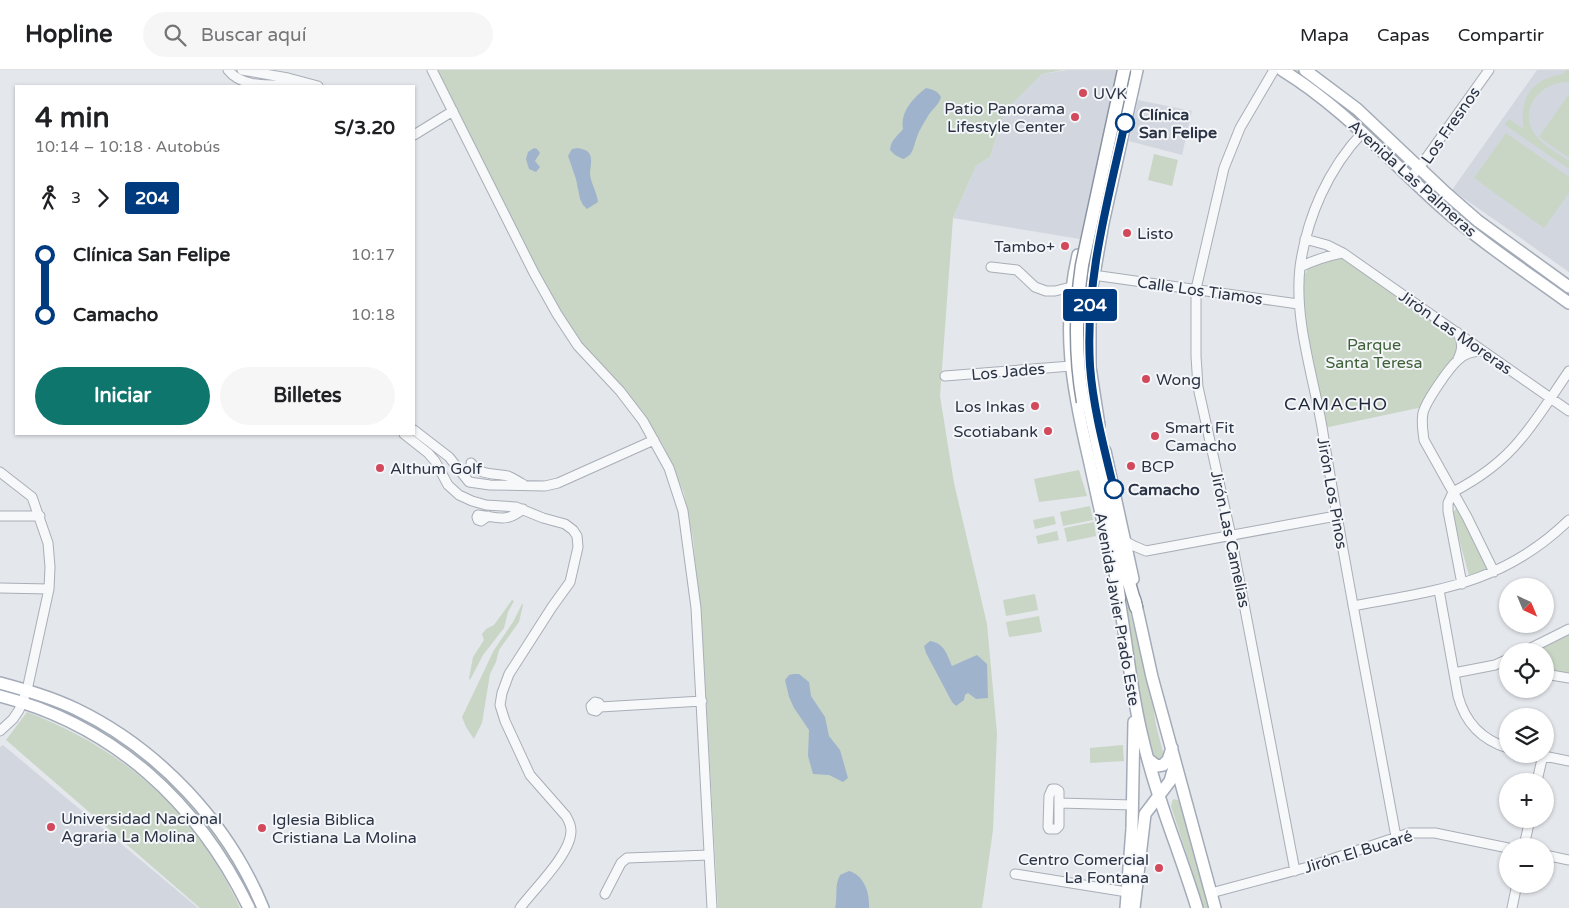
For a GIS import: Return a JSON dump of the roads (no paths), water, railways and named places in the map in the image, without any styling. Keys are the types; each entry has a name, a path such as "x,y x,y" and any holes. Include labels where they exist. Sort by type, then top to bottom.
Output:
{"highway":[{"path":"1119,598 1077,358 1078,297 1082,265 1124,70"},
{"path":"1132,70 1107,181 1087,284 1083,330 1085,402 1121,555 1136,606"}],"main road":[{"name":"Avenida Javier Prado Este","path":"1120,70 1071,287 1069,338 1071,366 1080,418 1119,598 1135,706 1159,796 1197,908"},
{"name":"Avenida Javier Prado Este","path":"1137,70 1093,275 1090,310 1091,375 1099,423 1152,677 1215,908"},
{"name":"Avenida Las Palmeras","path":"1282,70 1363,132 1410,178 1470,231 1569,303"},
{"name":"Avenida Las Palmeras","path":"1305,70 1357,109 1478,221 1569,287"},
{"path":"1106,134 1115,133 1121,139"},
{"path":"1397,165 1404,164 1407,159 1406,155"},
{"path":"0,683 28,690 77,710 107,726 141,750 173,777 201,807 227,842 249,880 262,908"},
{"path":"0,696 45,710 83,728 132,760 160,784 206,835 225,864 249,908"},
{"path":"1126,908 1133,805 1135,706"},
{"path":"1148,759 1158,766 1163,766 1169,758 1172,748"},
{"path":"1134,908 1143,820 1147,811 1170,781 1176,762"}],"street":[{"path":"228,70 237,78 256,84 275,85"},
{"path":"242,70 314,85"},
{"path":"432,70 557,314 578,346 620,391 654,440 669,468 683,511 696,608 712,908"},
{"name":"Jirón Las Camelias","path":"1274,70 1244,120 1230,151 1196,289 1196,356 1198,387 1232,536 1295,871"},
{"name":"Los Fresnos","path":"1410,178 1419,168 1486,71"},
{"path":"415,134 453,111"},
{"name":"Jirón Los Pinos","path":"1363,132 1328,178 1312,216 1305,239 1300,267 1298,304 1396,837"},
{"name":"Jirón Las Moreras","path":"1305,239 1327,245 1343,253 1569,411"},
{"path":"1300,267 1328,255 1343,253"},
{"name":"Calle Los Tiamos","path":"1076,266 1083,272 1093,275 1298,304"},
{"path":"991,267 1017,270 1036,287 1046,291 1051,292 1071,287"},
{"path":"1456,331 1461,340 1462,350 1458,360 1426,406 1422,426 1424,440 1494,572"},
{"path":"1458,360 1474,351 1483,351"},
{"name":"Los Jades","path":"945,376 1071,366"},
{"path":"1462,584 1448,511 1448,503 1453,492 1474,481 1513,448 1569,371"},
{"path":"415,431 449,457 469,482 490,485 523,484 545,486 558,484 654,440"},
{"path":"405,435 435,461 448,485 458,495 472,501 523,509 543,518 565,524 577,536 578,547 570,582 514,666 500,705 504,720 530,775 566,816 570,822 571,830 565,852 520,908"},
{"path":"471,463 480,472 510,477 523,484"},
{"path":"0,472 32,497 48,544 50,567 49,589 28,690 13,719 0,731"},
{"path":"488,516 505,519 516,515 523,509"},
{"path":"0,516 40,516"},
{"path":"1125,541 1146,551 1336,516"},
{"path":"1353,606 1439,590 1494,572 1529,553 1569,520"},
{"path":"0,588 49,589"},
{"path":"1439,590 1460,703 1470,723 1484,737 1499,744"},
{"path":"1541,643 1569,629"},
{"path":"1454,674 1499,663"},
{"path":"1495,665 1499,666"},
{"path":"1554,676 1569,678"},
{"path":"600,707 702,701"},
{"path":"1554,758 1569,761"},
{"path":"1059,803 1133,805"},
{"name":"Jirón El Bucaré","path":"1211,893 1295,871 1396,837 1415,833 1428,833 1499,846"},
{"path":"605,894 621,863 627,858 709,855"},
{"path":"1554,857 1569,860"},
{"path":"1015,874 1127,892"},
{"path":"1512,908 1515,893"}],"water":[{"path":"926,88 935,91 941,97 920,129 911,153 903,159 890,150 891,146 903,129 904,117 909,106 916,96"},
{"path":"534,148 540,153 535,161 540,167 536,172 529,169 526,159 528,152"},
{"path":"578,148 587,151 590,155 590,174 598,202 587,209 580,199 576,179 568,156 572,149"},
{"path":"930,641 942,647 947,653 952,666 977,655 987,664 988,698 976,699 968,693 965,695 964,700 956,706 952,702 926,653 924,646"},
{"path":"799,674 809,682 811,696 825,717 829,736 840,750 848,778 843,782 829,775 813,774 808,756 809,730 794,708 785,680 789,675"},
{"path":"849,871 859,876 865,885 869,908 835,908 838,879 840,875"}],"place":[{"name":"UVK","path":"1083,93"},
{"name":"Patio Panorama Lifestyle Center","path":"1075,117"},
{"name":"Clínica San Felipe","path":"1125,123"},
{"name":"Listo","path":"1127,233"},
{"name":"Tambo+","path":"1065,246"},
{"name":"Wong","path":"1146,379"},
{"name":"Los Inkas","path":"1035,406"},
{"name":"Scotiabank","path":"1048,431"},
{"name":"Smart Fit Camacho","path":"1155,436"},
{"name":"BCP","path":"1131,466"},
{"name":"Althum Golf","path":"380,468"},
{"name":"Camacho","path":"1114,489"},
{"name":"Universidad Nacional Agraria La Molina","path":"51,827"},
{"name":"Iglesia Biblica Cristiana La Molina","path":"262,828"},
{"name":"Centro Comercial La Fontana","path":"1159,868"}],"district":[{"name":"CAMACHO","path":"1336,404"}],"park label":[{"name":"Parque Santa Teresa","path":"1374,353"}]}
